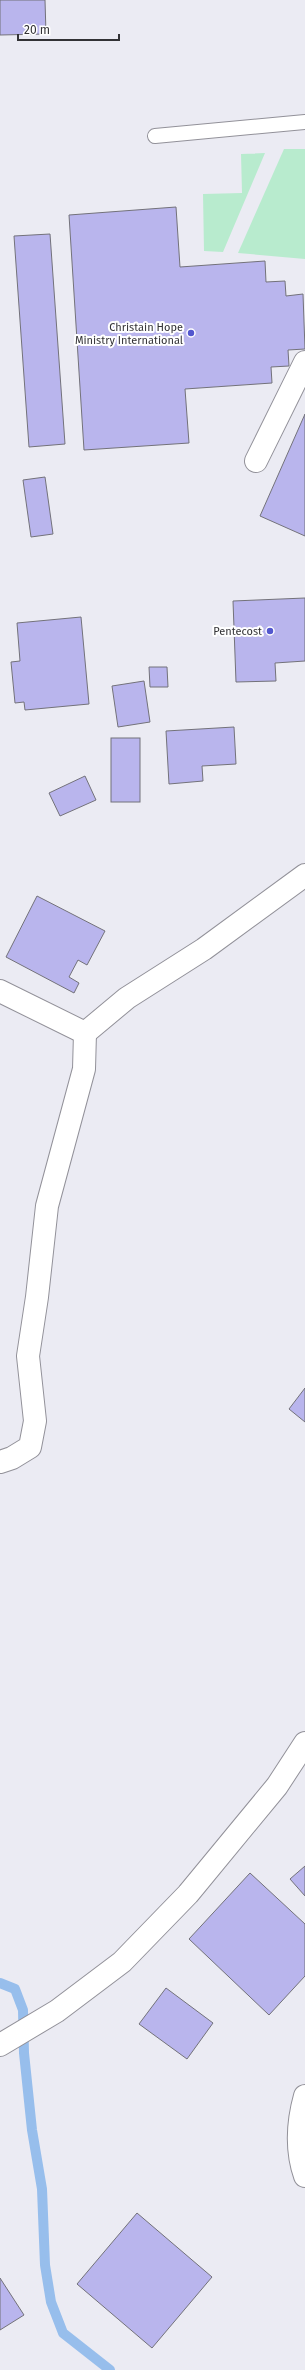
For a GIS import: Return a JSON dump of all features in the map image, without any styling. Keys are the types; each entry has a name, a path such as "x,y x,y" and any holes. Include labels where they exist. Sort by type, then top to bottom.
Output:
{"street":[{"path":"256,461 305,362"},
{"path":"0,1462 12,1458 30,1447 34,1427 35,1421 28,1356 37,1297 46,1206 84,1069 85,1033 127,998 204,949 305,875"},
{"path":"0,991 85,1033"},
{"path":"0,2044 57,2011 122,1962 188,1894 277,1786 305,1743"},
{"path":"305,2096 299,2118 301,2164 305,2176"}],"lane":[{"path":"155,136 305,122"}],"green space":[{"path":"284,149 305,149 305,259 238,253"},
{"path":"265,153 223,252 204,251 203,194 242,193 241,154"}],"building":[{"path":"0,0 45,0 46,34 0,35"},
{"name":"Christain Hope Ministry International","path":"176,207 180,267 265,261 266,282 285,281 286,296 303,294 305,349 288,350 289,366 271,367 272,383 185,389 189,443 84,450 69,215"},
{"path":"50,234 65,444 29,447 14,236"},
{"path":"305,414 305,536 260,516"},
{"path":"45,477 53,534 31,537 23,480"},
{"name":"Pentecost","path":"305,598 305,661 275,663 276,681 236,682 233,601"},
{"path":"81,617 89,704 25,710 24,702 15,703 11,662 20,661 17,623"},
{"path":"149,667 167,667 168,687 150,687"},
{"path":"144,681 150,722 118,727 112,686"},
{"path":"234,727 236,764 202,766 203,781 169,784 166,731"},
{"path":"111,738 140,738 140,802 111,802"},
{"path":"85,776 96,800 60,816 49,793"},
{"path":"37,896 105,931 87,965 78,960 69,977 79,983 74,993 6,957"},
{"path":"305,1388 305,1422 289,1409"},
{"path":"305,1866 305,1896 290,1879"},
{"path":"250,1873 305,1924 305,1976 269,2015 189,1939"},
{"path":"166,1988 213,2023 187,2059 139,2024"},
{"path":"137,2213 212,2277 152,2348 77,2284"},
{"path":"0,2278 24,2315 0,2330"}],"waterway":[{"path":"0,1983 15,1989 23,2010 24,2053 32,2130 42,2189 45,2265 51,2302 63,2333 110,2370"}],"place":[{"name":"Christain Hope Ministry International","path":"191,333"},
{"name":"Pentecost","path":"270,631"}]}
